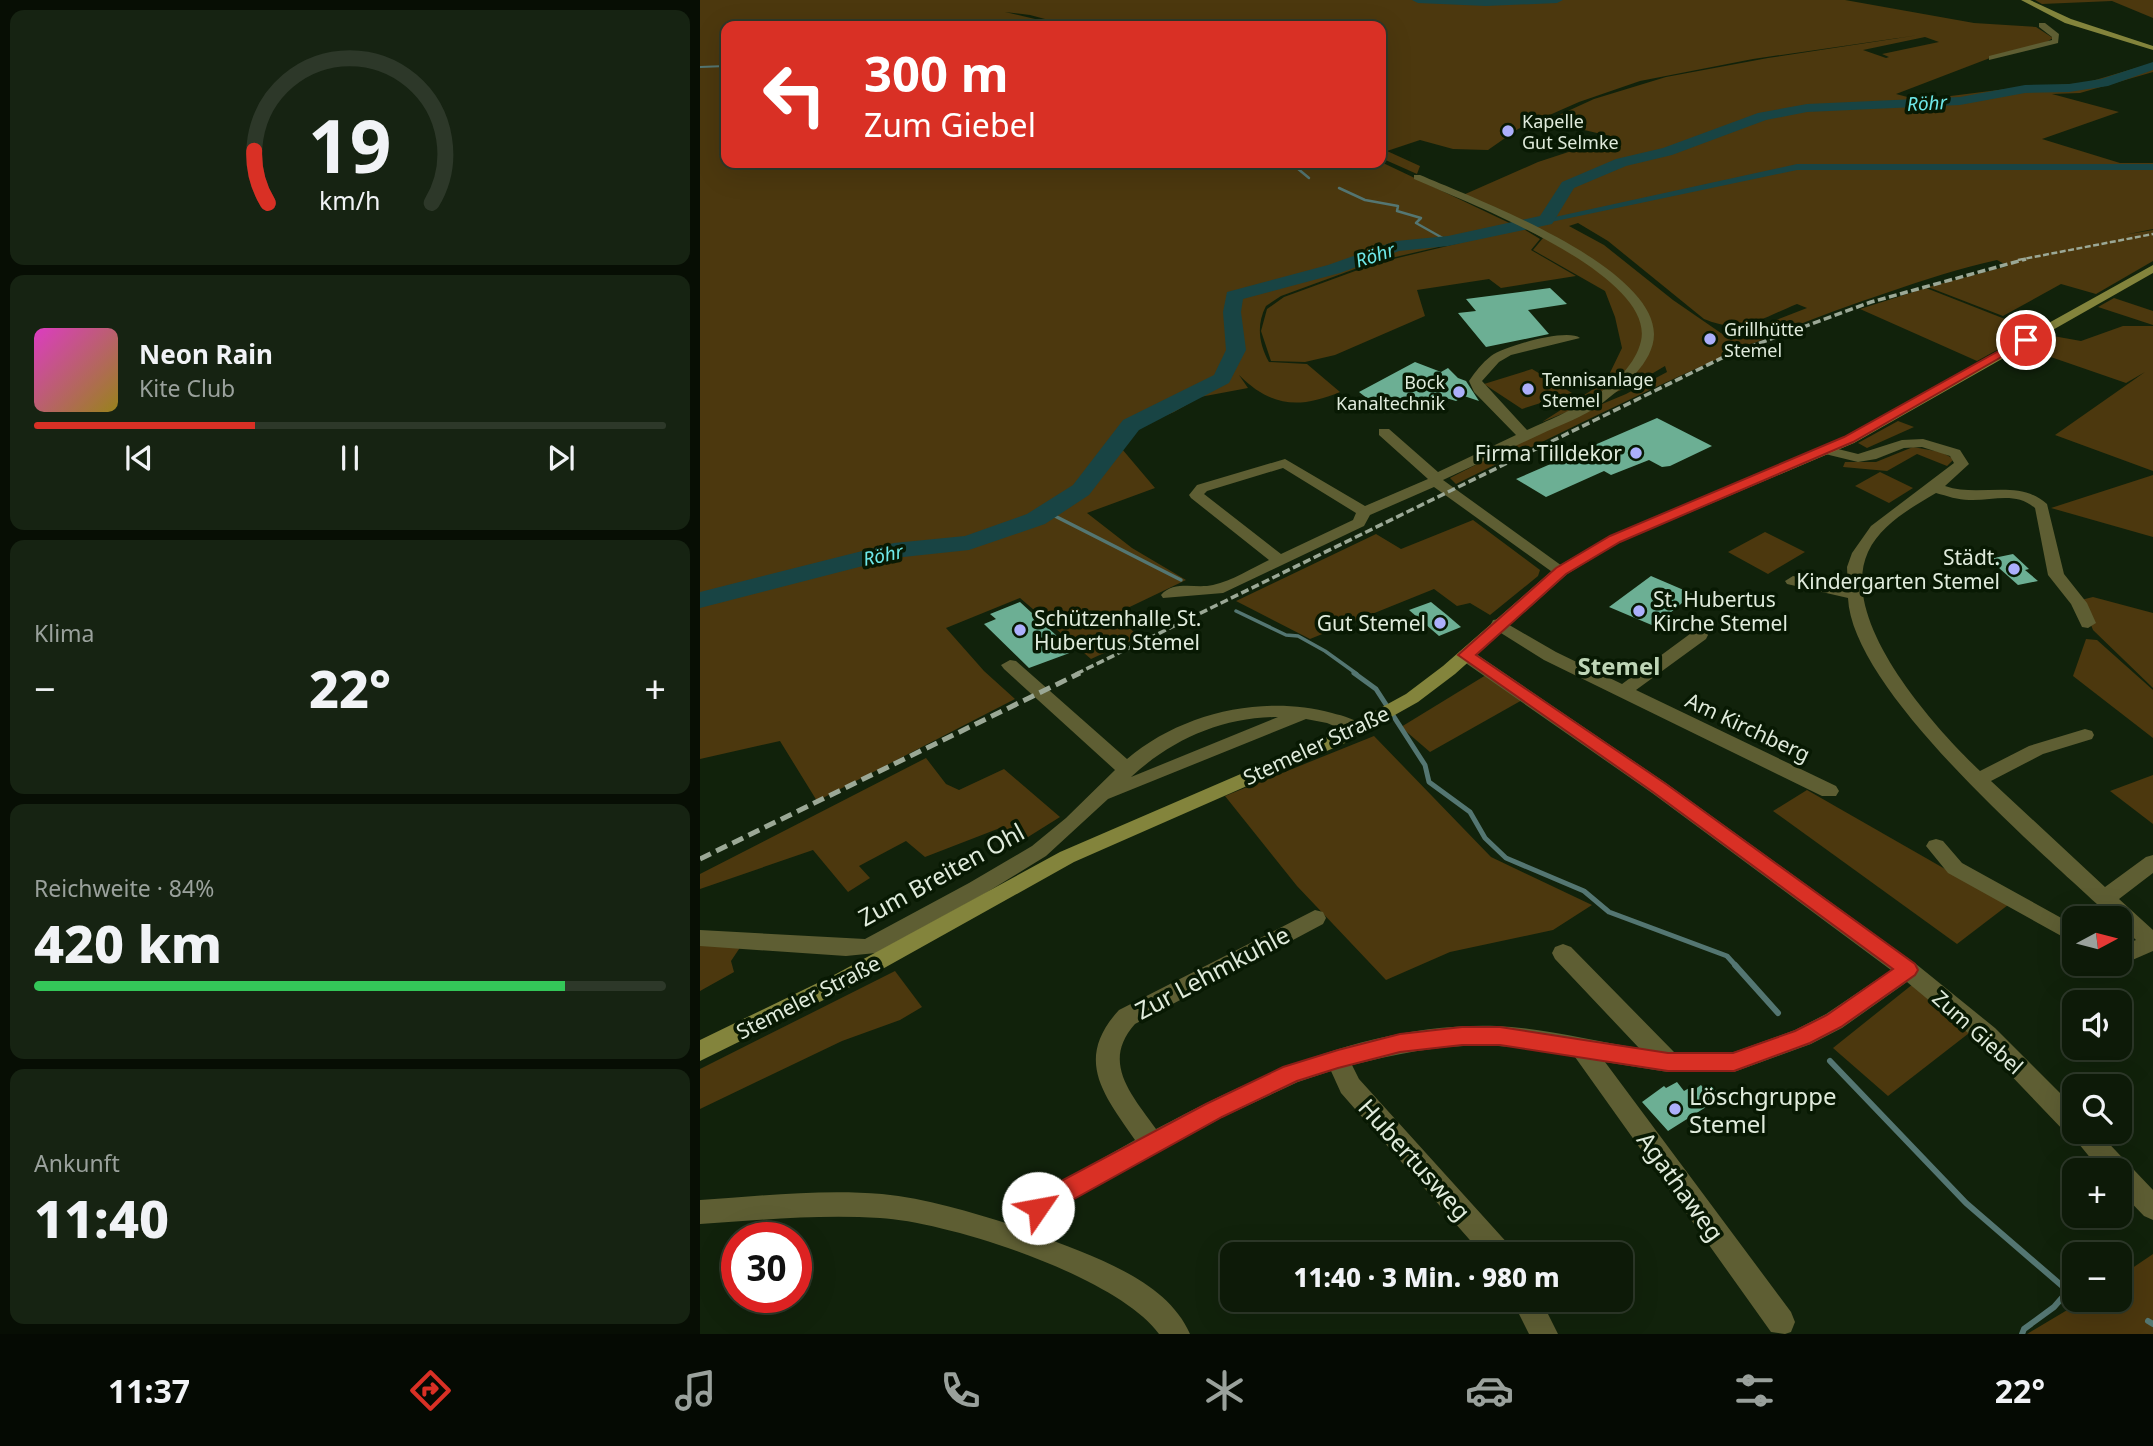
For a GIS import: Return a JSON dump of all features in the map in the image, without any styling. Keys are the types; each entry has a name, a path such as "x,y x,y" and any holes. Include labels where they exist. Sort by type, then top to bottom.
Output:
{"main road":[{"path":"2024,0 2068,21 2153,48"},
{"name":"Stemeler Straße","path":"700,1051 844,980 1067,857 1175,808 1320,748 1356,729 1412,698 1466,655 1561,571 1615,539 1826,450 2153,268"}],"street":[{"path":"1992,58 2055,41 2056,36 2042,26 2068,21"},
{"path":"1169,595 1178,591 1217,590 1359,523 1364,512 1593,404 1629,373 1645,350 1648,332 1644,312 1629,291 1601,267 1564,246 1417,177"},
{"path":"1525,436 1479,389 1475,381 1492,360 1505,351 1574,338"},
{"path":"1384,432 1436,479 1561,571"},
{"path":"1826,450 1858,458 1912,443 1941,447 1955,453 1962,464 1935,487 1894,511 1875,529 1854,568 1855,595 1864,637 1913,708 1977,780 2153,943 2132,951"},
{"path":"1279,561 1196,495 1202,488 1285,463 1364,512"},
{"path":"1935,487 1955,495 1976,496 2010,492 2038,502 2042,507 2056,575 2079,603 2088,623"},
{"path":"1793,581 1855,595"},
{"name":"Am Kirchberg","path":"1499,624 1550,656 1829,791"},
{"path":"1622,692 1700,635"},
{"name":"Zum Giebel","path":"1466,655 1660,788 1908,970 1987,1035 2062,1112"},
{"path":"1010,665 1127,769"},
{"name":"Zum Breiten Ohl","path":"700,938 846,948 867,947 1040,850 1104,794 1127,769 1176,734 1194,726 1232,716 1263,712 1303,713 1344,723 1356,729"},
{"name":"Zum Breiten Ohl","path":"1104,794 1303,713"},
{"path":"1977,780 2036,750 2085,735"},
{"path":"1936,846 1955,868 2062,928"},
{"path":"2105,898 2153,862"},
{"name":"Zur Lehmkuhle","path":"1152,1144 1113,1085 1106,1067 1111,1037 1118,1024 1315,918"},
{"path":"1563,953 1668,1062"},
{"path":"1018,1239 1038,1208 1069,1188 1291,1073 1400,1043 1462,1036 1527,1039 1668,1062 1734,1062 1791,1041 1834,1021 1908,970"},
{"name":"Agathaweg","path":"1582,1049 1781,1322"},
{"name":"Hubertusweg","path":"1338,1059 1350,1086 1489,1242"},
{"path":"2093,1144 2107,1158"},
{"path":"2132,1185 2153,1208"},
{"path":"700,1212 808,1205 883,1206 955,1220 1018,1239 1109,1276 1160,1312 1176,1334"},
{"path":"1532,1312 1544,1334"}],"shaded area":[{"path":"700,0 1845,0 1974,23 2036,27 2053,38 2045,43 2003,53 1896,94 1919,100 2014,88 2085,83 2153,63 2153,72 2080,93 2052,94 2119,112 2042,139 2120,163 2153,163 2153,229 2124,235 2153,230 2153,261 2096,294 2061,284 2003,316 1928,287 2008,266 1997,260 1929,279 1833,311 1724,356 1456,484 1450,478 1559,422 1626,394 1667,372 1665,366 1631,386 1542,422 1606,381 1622,348 1615,317 1605,291 1533,250 1543,238 1463,195 1538,162 1614,137 1546,121 1594,99 1666,77 1919,35 1753,59 1640,81 1579,102 1518,129 1488,150 1453,149 1420,140 1387,151 1420,166 1417,174 1386,160 1386,21 1052,21 1005,12 1044,21 721,21 721,168 1386,168 1386,164 1520,228 1374,262 1281,296 1266,306 1260,334 1269,362 1307,364 1340,392 1311,401 1286,402 1263,394 1239,375 1248,388 1200,397 1174,412 1140,426 1122,449 1155,488 1087,513 1132,548 1186,580 1115,614 1139,637 1091,659 1020,598 946,628 984,671 1015,699 817,801 780,741 700,759","holes":["1925,37 1939,42 1882,54 1889,57 1886,58 1863,50","1578,223 1608,241 1704,319 1717,324 1752,323 1797,304 1807,308 1731,340 1673,300 1604,245 1569,226"]},
{"path":"2035,0 2153,0 2153,18 2112,1 2042,4"},
{"path":"1522,228 1540,239 1531,250 1576,276 1501,288 1489,279 1417,290 1425,316 1335,355 1305,362 1271,361 1261,331 1267,309 1284,297 1377,263"},
{"path":"1926,288 2033,330 1977,361 1860,309"},
{"path":"2114,298 2153,311 2153,325 2098,307"},
{"path":"2123,326 2153,326 2153,471 2055,435 2145,372 2126,383 2028,349 2053,336 2081,341"},
{"name":"Tennisanlage Stemel","path":"1532,369 1572,393 1522,409 1484,384"},
{"path":"1898,421 1914,427 1867,448 1858,443"},
{"path":"1913,447 1941,452 1954,459 1947,466 1917,454 1887,471 1843,467 1845,462 1876,462"},
{"path":"1880,472 1913,488 1889,503 1855,486"},
{"path":"2153,475 2153,537 2051,508"},
{"path":"1473,520 1540,570 1538,576 1490,615 1470,603 1457,606 1434,589 1310,639 1236,601 1376,534 1401,549"},
{"path":"1765,532 1805,552 1768,574 1728,552"},
{"path":"2093,597 2153,613 2153,688 2093,630 2081,600"},
{"path":"2086,639 2097,640 2153,690 2153,738 2073,676"},
{"path":"1486,675 1524,699 1430,752 1401,727"},
{"path":"1374,736 1491,857 1592,905 1553,930 1450,952 1386,980 1297,886 1225,796"},
{"path":"926,758 946,784 959,790 1004,769 1060,817 1015,845 1000,828 925,857 906,841 859,866 870,878 848,892 813,850 700,889 700,874"},
{"path":"2153,775 2153,824 2110,791"},
{"path":"1807,790 2008,905 1957,944 1773,811"},
{"path":"700,944 741,946 731,961 734,972 700,991"},
{"path":"895,971 922,1007 900,1020 842,1041 700,1109 700,1069"},
{"path":"1913,984 1973,1030 1888,1096 1833,1048"},
{"path":"2153,1254 2153,1334 2027,1334 2064,1312 2132,1312 2132,1268"}],"building":[{"path":"1550,288 1567,304 1528,310 1549,334 1486,347 1458,313 1476,311 1466,299"},
{"name":"Firma Tilldekor","path":"1415,362 1441,372 1448,368 1458,378 1466,381 1479,401 1464,396 1456,401 1436,395 1424,403 1417,400 1386,413 1359,392"},
{"name":"Firma Tilldekor","path":"1657,418 1712,446 1670,466 1662,467 1649,460 1611,475 1604,471 1546,497 1516,479"},
{"name":"Städt. Kindergarten Stemel","path":"2013,554 2038,581 2018,585 1989,559"},
{"path":"1651,576 1693,594 1654,626 1609,607"},
{"name":"Schützenhalle St. Hubertus Stemel","path":"1020,602 1075,651 1029,668 984,624 996,619 990,614"},
{"name":"Gut Stemel","path":"1431,602 1461,627 1439,636 1409,610"},
{"name":"Löschgruppe Stemel","path":"1677,1082 1684,1091 1691,1087 1694,1090 1701,1085 1704,1089 1710,1085 1722,1097 1668,1131 1642,1102 1664,1086 1666,1088"}],"waterway":[{"path":"1418,0 1486,3 1557,0"},
{"path":"700,67 721,66"},
{"name":"Röhr","path":"700,600 894,551 969,543 1036,519 1081,490 1131,425 1222,379 1236,350 1232,312 1234,296 1334,269 1396,246 1448,241 1546,220 1568,185 1621,162 1667,152 1763,116 1807,108 1960,101 2025,89 2069,88 2103,83 2153,66"},
{"path":"1546,220 1797,167 2153,167"},
{"path":"1297,168 1309,178"},
{"path":"1339,188 1365,200 1398,206 1397,211 1421,218 1416,223 1448,241"},
{"path":"1047,512 1181,580"},
{"path":"1236,611 1286,635 1298,636 1357,674"},
{"path":"1354,673 1376,689 1425,765 1429,782 1470,812 1485,838 1506,858 1584,891 1609,912 1727,956 1736,966"},
{"path":"1735,965 1778,1013"},
{"path":"1830,1061 1966,1203 2062,1286"},
{"path":"2022,1334 2024,1329 2062,1298"},
{"path":"2148,1321 2153,1324"}],"railway":[{"path":"2018,260 2153,234"},
{"path":"1076,674 1730,354 1871,302 2026,259"},
{"path":"700,859 1080,673"}],"place":[{"name":"Kapelle Gut Selmke","path":"1508,131"},
{"name":"Grillhütte Stemel","path":"1710,339"},
{"name":"Tennisanlage Stemel","path":"1528,389"},
{"name":"Bock Kanaltechnik","path":"1459,392"},
{"name":"Firma Tilldekor","path":"1636,453"},
{"name":"Städt. Kindergarten Stemel","path":"2014,569"},
{"name":"St. Hubertus Kirche Stemel","path":"1639,611"},
{"name":"Gut Stemel","path":"1440,623"},
{"name":"Schützenhalle St. Hubertus Stemel","path":"1020,630"},
{"name":"Löschgruppe Stemel","path":"1675,1109"}],"district":[{"name":"Stemel","path":"1619,665"}],"route":[{"path":"1038,1208 1069,1188 1214,1110 1291,1073 1338,1059 1400,1043 1462,1036 1500,1036 1668,1062 1734,1062 1803,1037 1834,1021 1908,970 1660,788 1466,655 1561,571 1615,539 1849,440 2026,340"}]}
